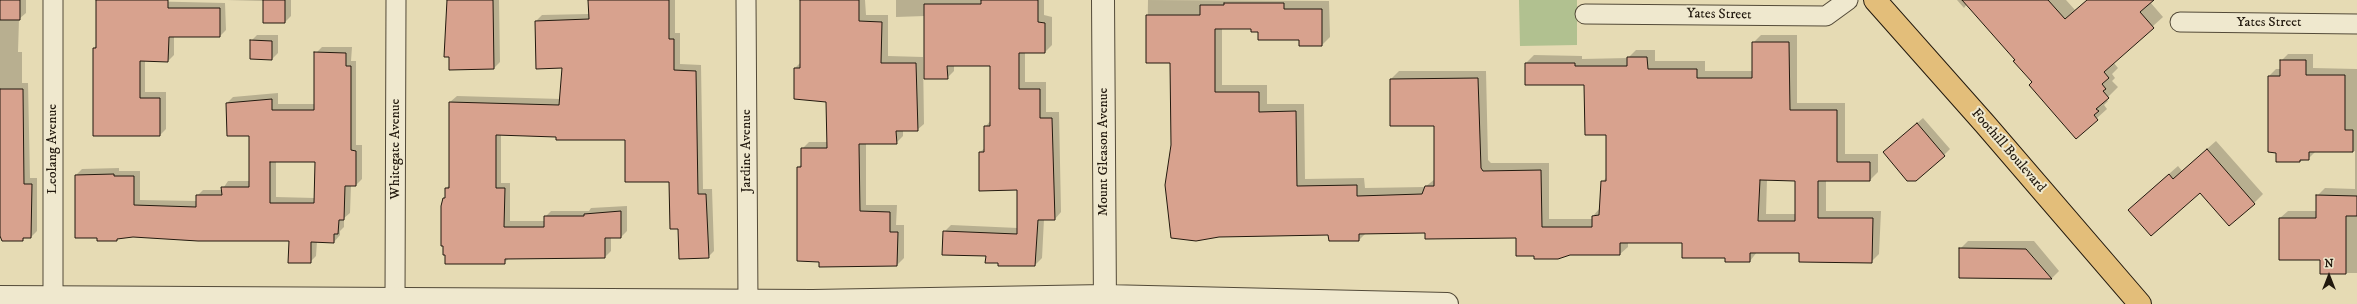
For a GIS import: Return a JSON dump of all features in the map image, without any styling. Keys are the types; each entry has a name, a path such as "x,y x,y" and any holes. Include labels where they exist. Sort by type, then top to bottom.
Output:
{"main road":[{"name":"Foothill Boulevard","path":"1875,0 1985,124 2140,304"}],"street":[{"name":"Leolang Avenue","path":"53,0 53,298"},
{"name":"Whitegate Avenue","path":"388,300 396,0"},
{"name":"Jardine Avenue","path":"746,0 748,301"},
{"name":"Mount Gleason Avenue","path":"1103,0 1105,300"},
{"name":"Yates Street","path":"1585,14 1826,16 1848,0"},
{"name":"Yates Street","path":"2180,22 2357,24"},
{"path":"0,297 530,302 748,301 812,303 1105,300 1447,304"}],"green space":[{"path":"1519,0 1577,0 1577,45 1520,46"}],"building":[{"path":"0,0 20,0 20,20 0,20"},
{"path":"96,0 168,0 168,8 220,8 220,37 169,37 168,62 140,61 140,98 160,98 160,136 93,136 93,48 96,48"},
{"path":"263,0 285,0 285,23 263,23"},
{"path":"447,0 493,0 494,69 449,70 449,57 444,57"},
{"path":"588,0 669,0 669,39 674,39 674,70 696,71 698,194 706,194 709,258 679,259 678,229 670,229 669,182 625,182 625,140 556,140 556,137 496,135 496,188 505,188 504,227 544,227 544,216 584,216 584,214 621,211 621,238 605,238 605,258 505,259 505,264 445,264 443,246 441,246 441,206 443,198 445,198 445,188 449,188 449,102 559,105 562,68 536,69 535,21 589,19"},
{"path":"800,0 859,0 859,21 882,22 881,63 916,63 918,131 896,131 897,144 859,144 860,211 890,212 890,232 898,232 897,266 819,267 819,262 797,261 797,167 801,167 801,148 827,148 826,102 794,99 794,68 800,68"},
{"path":"981,0 1038,0 1038,22 1045,23 1045,53 1019,53 1019,89 1040,89 1040,118 1052,118 1055,220 1038,220 1035,266 998,266 998,263 985,263 986,256 942,255 943,231 1017,234 1017,190 979,191 979,152 984,152 984,126 990,126 990,66 947,66 948,79 924,79 924,4 981,4"},
{"path":"1962,0 2048,0 2065,19 2087,0 2154,0 2140,12 2154,28 2104,72 2109,78 2102,84 2106,89 2103,91 2109,98 2096,109 2099,111 2094,115 2098,120 2076,139 2029,85 2032,82 2013,61 2015,60"},
{"path":"1224,3 1284,3 1284,9 1322,9 1322,46 1299,46 1299,40 1258,40 1258,32 1251,32 1251,29 1215,29 1215,92 1259,92 1259,112 1296,111 1297,186 1357,185 1357,196 1422,194 1425,186 1434,186 1434,126 1390,126 1390,79 1478,78 1481,168 1483,171 1541,170 1542,227 1592,227 1592,216 1599,215 1601,181 1606,181 1606,135 1585,135 1584,85 1525,85 1525,63 1575,63 1575,66 1627,66 1627,57 1647,57 1648,69 1697,69 1697,78 1752,78 1752,42 1789,42 1790,110 1837,110 1837,162 1870,162 1870,181 1818,181 1818,218 1873,218 1872,263 1799,262 1799,253 1750,253 1750,262 1725,262 1725,258 1682,258 1682,243 1620,243 1620,255 1570,255 1558,259 1534,259 1534,256 1516,256 1516,238 1425,239 1425,233 1359,234 1359,241 1329,241 1328,235 1219,237 1196,241 1171,238 1165,185 1171,145 1170,63 1146,63 1146,15 1200,15 1200,5 1224,5","holes":["1760,180 1795,181 1795,221 1758,221"]},
{"path":"250,40 272,41 272,60 250,59"},
{"path":"314,52 346,53 346,66 351,66 351,150 356,151 356,186 345,186 344,220 339,220 338,234 334,234 334,243 311,242 311,263 288,263 289,241 198,241 133,237 117,239 117,241 97,241 97,238 75,238 75,175 114,174 114,176 134,176 134,205 196,207 196,195 222,195 221,187 249,187 249,136 227,136 226,103 272,99 272,110 314,110","holes":["270,162 315,162 314,203 270,203"]},
{"path":"2280,60 2306,60 2306,75 2345,75 2345,130 2353,130 2353,152 2309,152 2309,160 2300,160 2300,162 2276,162 2276,153 2268,152 2268,76 2280,76"},
{"path":"0,89 23,89 24,184 32,184 31,238 23,238 23,241 2,241 0,236"},
{"path":"1917,123 1945,156 1916,181 1907,181 1883,152"},
{"path":"2207,149 2255,204 2229,226 2200,193 2151,236 2128,210 2169,174 2173,179"},
{"path":"2316,195 2357,196 2357,216 2346,216 2346,274 2320,274 2320,260 2279,260 2279,218 2316,218"},
{"path":"1959,248 2026,249 2052,279 1959,278"}]}
